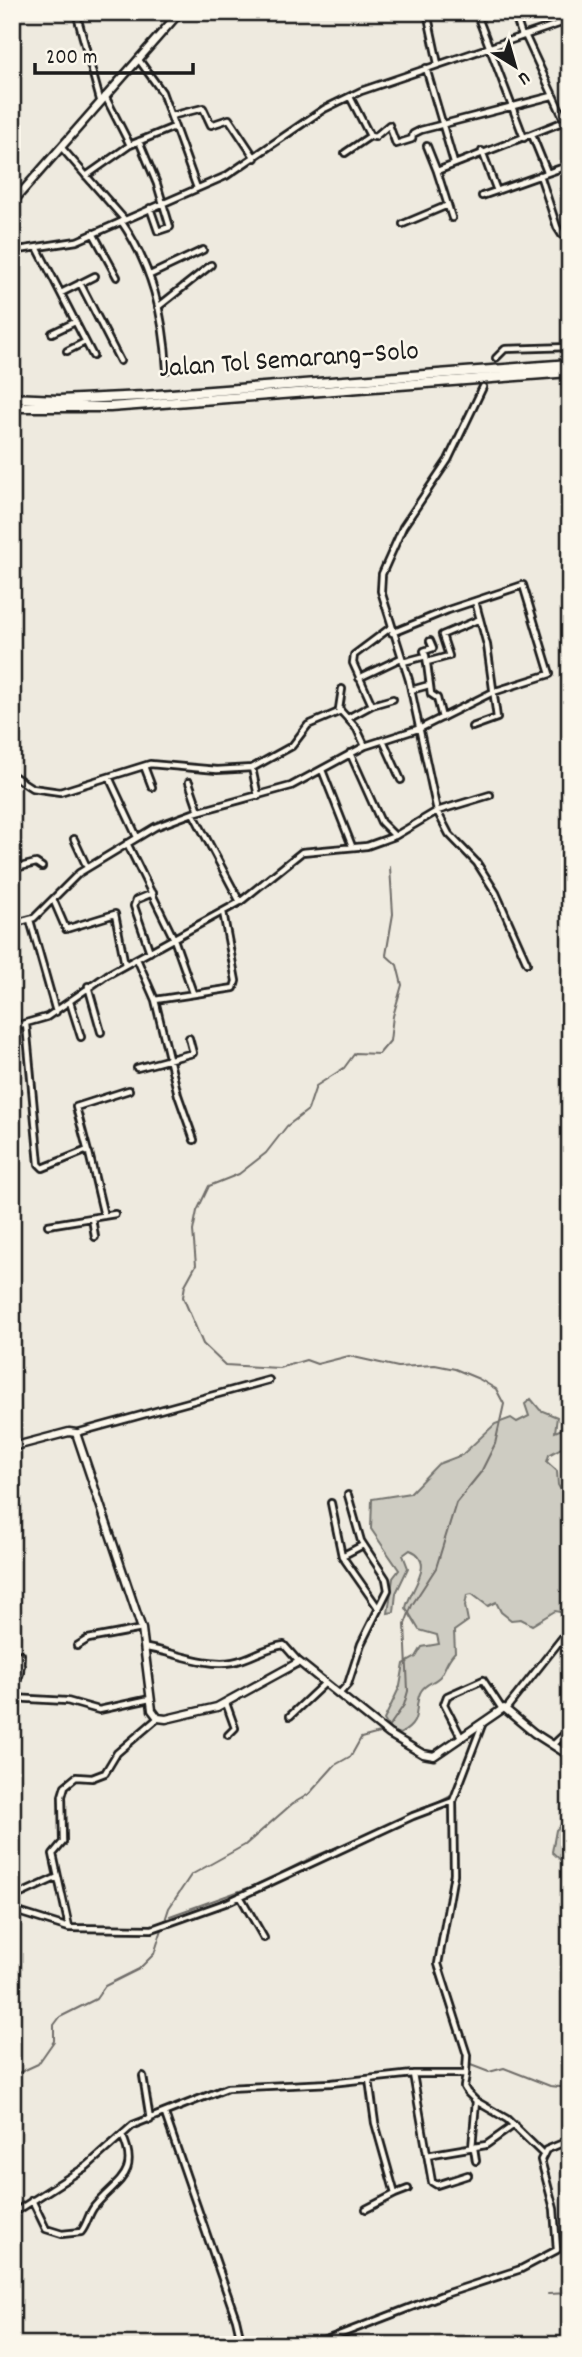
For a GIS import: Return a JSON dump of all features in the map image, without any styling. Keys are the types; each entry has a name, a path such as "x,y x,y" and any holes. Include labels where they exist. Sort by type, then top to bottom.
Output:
{"highway":[{"name":"Jalan Tol Semarang–Solo","path":"12,398 59,400 144,396 570,364"},
{"name":"Jalan Tol Semarang–Solo","path":"12,407 110,407 570,372"}],"street":[{"path":"76,12 103,98 130,145"},
{"path":"12,202 180,12"},
{"path":"427,12 438,64"},
{"path":"476,12 524,138"},
{"path":"514,12 563,122 570,132"},
{"path":"12,251 67,244 197,188 255,158 316,115 350,97 426,68 570,20"},
{"path":"139,60 162,92 197,188"},
{"path":"426,68 454,163"},
{"path":"345,153 370,136 376,137 389,125 396,144 400,144 412,139 415,132 443,123 552,96"},
{"path":"350,97 370,136"},
{"path":"171,116 203,108 211,125 229,119 255,158"},
{"path":"437,171 482,151 524,138 570,119"},
{"path":"86,176 130,145 174,127"},
{"path":"532,135 547,172"},
{"path":"139,141 170,227 158,231 150,208"},
{"path":"427,146 452,218"},
{"path":"61,147 123,220 142,255 158,307 167,370"},
{"path":"482,151 497,191"},
{"path":"482,196 570,165"},
{"path":"540,175 556,227 562,235 570,235"},
{"path":"403,224 448,205"},
{"path":"93,233 117,277"},
{"path":"38,249 93,356"},
{"path":"150,275 203,250"},
{"path":"158,307 211,265"},
{"path":"61,293 95,276"},
{"path":"80,283 120,361"},
{"path":"52,332 75,322"},
{"path":"67,351 85,342"},
{"path":"496,358 505,349 570,347"},
{"path":"483,387 454,449 403,527 386,565 381,591 421,728 437,811 449,834 472,857 492,887 527,963"},
{"path":"12,924 30,920 72,878 137,837 196,812 290,786 365,746 421,728 493,692 548,677 550,672 526,587 521,585 391,631 354,655 353,663 372,705"},
{"path":"472,727 497,718 475,601"},
{"path":"359,678 402,660 449,656 442,635 480,619"},
{"path":"430,641 433,648 424,650 429,685 442,718"},
{"path":"411,690 429,685"},
{"path":"342,689 341,711 365,746"},
{"path":"348,718 372,705 393,699"},
{"path":"12,775 32,788 60,792 156,764 217,770 252,768 292,746 308,724 341,711"},
{"path":"383,740 401,780"},
{"path":"351,753 381,822 395,836"},
{"path":"144,766 152,787"},
{"path":"252,768 258,796"},
{"path":"322,770 352,846"},
{"path":"109,777 137,837"},
{"path":"189,782 196,812 240,902"},
{"path":"12,1027 55,1012 88,986 240,902 302,852 367,846 395,836 437,811 490,795"},
{"path":"74,839 87,867"},
{"path":"127,843 174,939 193,993"},
{"path":"12,869 36,863 42,867"},
{"path":"150,952 134,906 136,900 153,893"},
{"path":"53,899 66,929 115,914 125,965"},
{"path":"155,1000 193,993 229,991 234,988 236,981 223,912"},
{"path":"30,920 55,1012"},
{"path":"137,959 155,1000 178,1095 194,1140"},
{"path":"88,986 101,1032"},
{"path":"70,1002 81,1037"},
{"path":"26,1024 39,1164 43,1167 85,1151 89,1153"},
{"path":"137,1068 194,1056 189,1038"},
{"path":"104,1216 76,1107 129,1090"},
{"path":"48,1225 116,1214"},
{"path":"92,1218 95,1237"},
{"path":"12,1447 69,1432 76,1433 269,1380"},
{"path":"76,1433 142,1629 147,1648 152,1710 158,1718"},
{"path":"339,1694 348,1684 361,1644 388,1586 363,1545 348,1495"},
{"path":"331,1503 342,1556 379,1610"},
{"path":"342,1556 363,1545"},
{"path":"147,1648 220,1662 234,1662 284,1645 299,1662 377,1725 431,1757 504,1709 570,1628"},
{"path":"78,1646 90,1639 142,1629"},
{"path":"21,1654 21,1665 12,1697 67,1701 99,1710 151,1699"},
{"path":"69,1928 52,1854 63,1843 62,1796 65,1786 76,1777 92,1778 105,1773 117,1753 158,1718 188,1715 226,1703 287,1665 299,1662"},
{"path":"12,1664 21,1665"},
{"path":"461,1737 444,1704 447,1696 483,1680 504,1709 570,1756"},
{"path":"290,1716 325,1684"},
{"path":"226,1703 235,1728 228,1735"},
{"path":"482,1724 453,1801 454,1874 438,1964 468,2064 464,2087 476,2101 514,2125 543,2154"},
{"path":"553,1745 570,1729"},
{"path":"12,1910 69,1928 155,1928 240,1896 413,1815 453,1801"},
{"path":"12,1898 58,1877"},
{"path":"240,1896 264,1938"},
{"path":"12,2214 87,2166 133,2124 150,2120 236,2086 412,2074 466,2074"},
{"path":"412,2074 435,2185 468,2175"},
{"path":"144,2076 150,2120"},
{"path":"369,2079 374,2123 395,2194"},
{"path":"476,2101 473,2148 476,2161"},
{"path":"165,2114 236,2319 242,2345"},
{"path":"427,2155 491,2143 514,2125"},
{"path":"32,2200 46,2229 62,2234 83,2231 94,2207 121,2180 128,2168 129,2152 122,2135"},
{"path":"313,2345 445,2294 520,2269 557,2250 554,2208 541,2164 543,2154 550,2147 570,2140"},
{"path":"366,2209 408,2189"}],"shaded area":[{"path":"531,1399 540,1410 557,1417 555,1432 562,1429 563,1447 549,1455 547,1462 557,1471 558,1485 564,1495 570,1493 570,1623 565,1613 555,1611 532,1625 521,1619 511,1620 501,1612 496,1602 488,1606 472,1594 467,1595 465,1606 468,1621 454,1631 455,1652 439,1678 420,1693 412,1725 400,1734 391,1731 384,1720 400,1686 404,1664 416,1657 422,1647 439,1644 437,1635 419,1630 406,1608 422,1569 418,1555 410,1550 403,1555 408,1568 396,1593 394,1612 388,1613 393,1578 399,1570 371,1529 372,1499 410,1493 438,1464 462,1455 495,1424 511,1418 517,1422 529,1416 525,1404"},
{"path":"570,1816 570,1869 552,1852 556,1830"}],"waterway":[{"path":"388,1728 404,1705 408,1691 405,1624 412,1605 436,1568 456,1503 481,1472 495,1444 504,1404 496,1389 479,1379 455,1369 435,1365 398,1367 349,1356 317,1364 306,1360 279,1368 225,1365 203,1344 183,1297 185,1285 196,1265 193,1231 197,1211 209,1186 239,1174 266,1153 287,1126 308,1110 316,1086 344,1068 355,1053 379,1054 390,1041 393,1016 402,985 397,965 386,955 393,914 390,867"},
{"path":"12,2076 38,2064 54,2041 54,2025 60,2017 96,1999 105,1986 139,1969 154,1954 169,1908 191,1875 245,1845 292,1804 309,1794 335,1765 351,1756 361,1738 383,1732"},
{"path":"424,1810 453,1795"},
{"path":"450,1807 451,1869 435,1968 465,2059"},
{"path":"170,1916 262,1883 311,1858 419,1812"},
{"path":"468,2064 489,2072 504,2068 550,2086 570,2088"},
{"path":"548,2294 570,2293"}],"tunnel":[{"path":"483,387 496,358"}]}
